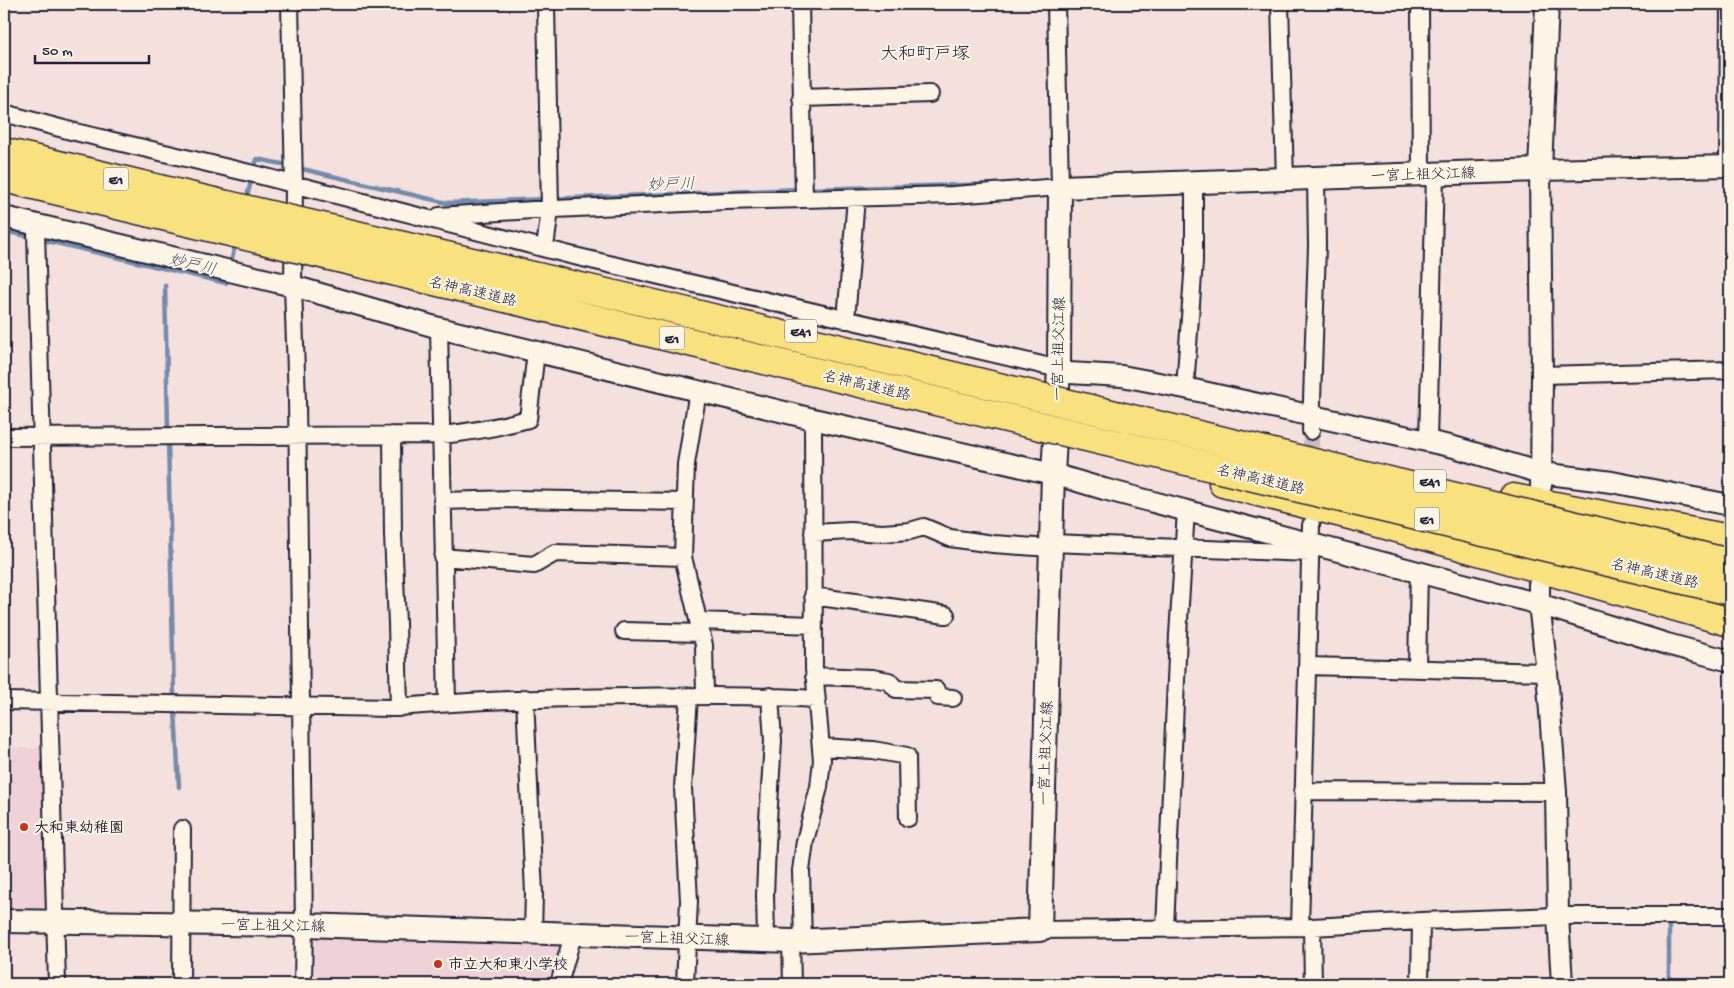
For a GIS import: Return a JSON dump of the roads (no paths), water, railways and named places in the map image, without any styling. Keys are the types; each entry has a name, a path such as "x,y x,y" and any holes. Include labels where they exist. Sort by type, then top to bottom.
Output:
{"highway":[{"name":"名神高速道路","path":"4,152 464,288 1730,591"},
{"name":"名神高速道路","path":"4,178 469,261 1730,563"},
{"name":"E41","path":"469,261 660,297 1132,412 1442,484 1730,539"},
{"path":"464,288 791,375 1365,520 1730,622"}],"main road":[{"path":"1540,170 1547,4"},
{"name":"一宮上祖父江線","path":"4,921 304,925 797,941 1040,930 1053,474 1059,369 1060,187 1540,170"}],"street":[{"path":"290,4 304,925 303,984"},
{"path":"545,248 550,203 546,4"},
{"path":"800,4 803,192"},
{"path":"422,217 550,203 803,192 856,198 952,195 1060,187 1056,4"},
{"path":"1280,4 1285,180"},
{"path":"1420,4 1428,174 1428,441"},
{"path":"1541,480 1540,170 1729,166 1729,4"},
{"path":"802,98 930,94"},
{"path":"4,113 545,248 1059,369 1069,373 1122,376 1185,388 1311,424 1428,441 1454,447 1541,480 1612,482 1730,505"},
{"path":"1311,424 1317,246 1316,178"},
{"path":"1185,388 1194,261 1194,183"},
{"path":"846,320 856,198"},
{"path":"4,216 37,234 229,271 293,286 439,328 813,419 1053,474 1186,511 1310,540 1420,572 1539,594 1667,644 1730,661"},
{"path":"37,234 57,984"},
{"path":"439,328 447,703"},
{"path":"4,437 441,436 495,428 528,419 536,352"},
{"path":"1542,375 1730,370"},
{"path":"685,984 688,879 682,788 704,645 683,557 686,464 698,391"},
{"path":"792,984 805,841 819,787 822,760 814,676 813,419"},
{"path":"392,436 393,535 399,708"},
{"path":"442,501 513,499 684,502"},
{"path":"1165,929 1186,511"},
{"path":"813,533 850,531 883,533 910,531 924,527 950,538 993,544 1183,548 1310,540"},
{"path":"1310,540 1304,791 1306,927 1313,984"},
{"path":"444,557 534,564 555,553 683,557"},
{"path":"1417,669 1420,572"},
{"path":"1539,594 1556,792 1558,916 1562,984"},
{"path":"813,596 946,615"},
{"path":"624,631 699,627 814,625"},
{"path":"1307,666 1547,672"},
{"path":"814,676 872,678 889,681 896,688 936,690 938,697 953,698"},
{"path":"4,701 399,708 526,698 770,696 816,699"},
{"path":"766,940 765,895 768,820 774,742 770,696"},
{"path":"526,698 534,893 533,933"},
{"path":"821,746 873,750 907,756 908,818"},
{"path":"1304,791 1556,792"},
{"path":"181,984 182,829"},
{"path":"1040,930 1306,927 1558,916 1730,916"},
{"path":"1420,984 1421,921"},
{"path":"559,984 573,934"}],"waterway":[{"name":"妙戸川","path":"246,200 257,159 282,164"},
{"name":"妙戸川","path":"298,168 447,203 800,189"},
{"name":"妙戸川","path":"808,189 1000,184"},
{"name":"妙戸川","path":"4,231 32,237"},
{"name":"妙戸川","path":"39,239 226,283 228,276"},
{"name":"妙戸川","path":"230,266 236,242"},
{"path":"165,285 168,428"},
{"path":"168,440 174,697"},
{"path":"175,710 179,787"},
{"path":"1669,923 1669,984"}],"tunnel":[{"path":"1311,431 1311,471"}],"place":[{"name":"大和東幼稚園","path":"24,827"},
{"name":"市立大和東小学校","path":"438,964"}],"district":[{"name":"大和町戸塚","path":"925,53"}]}
